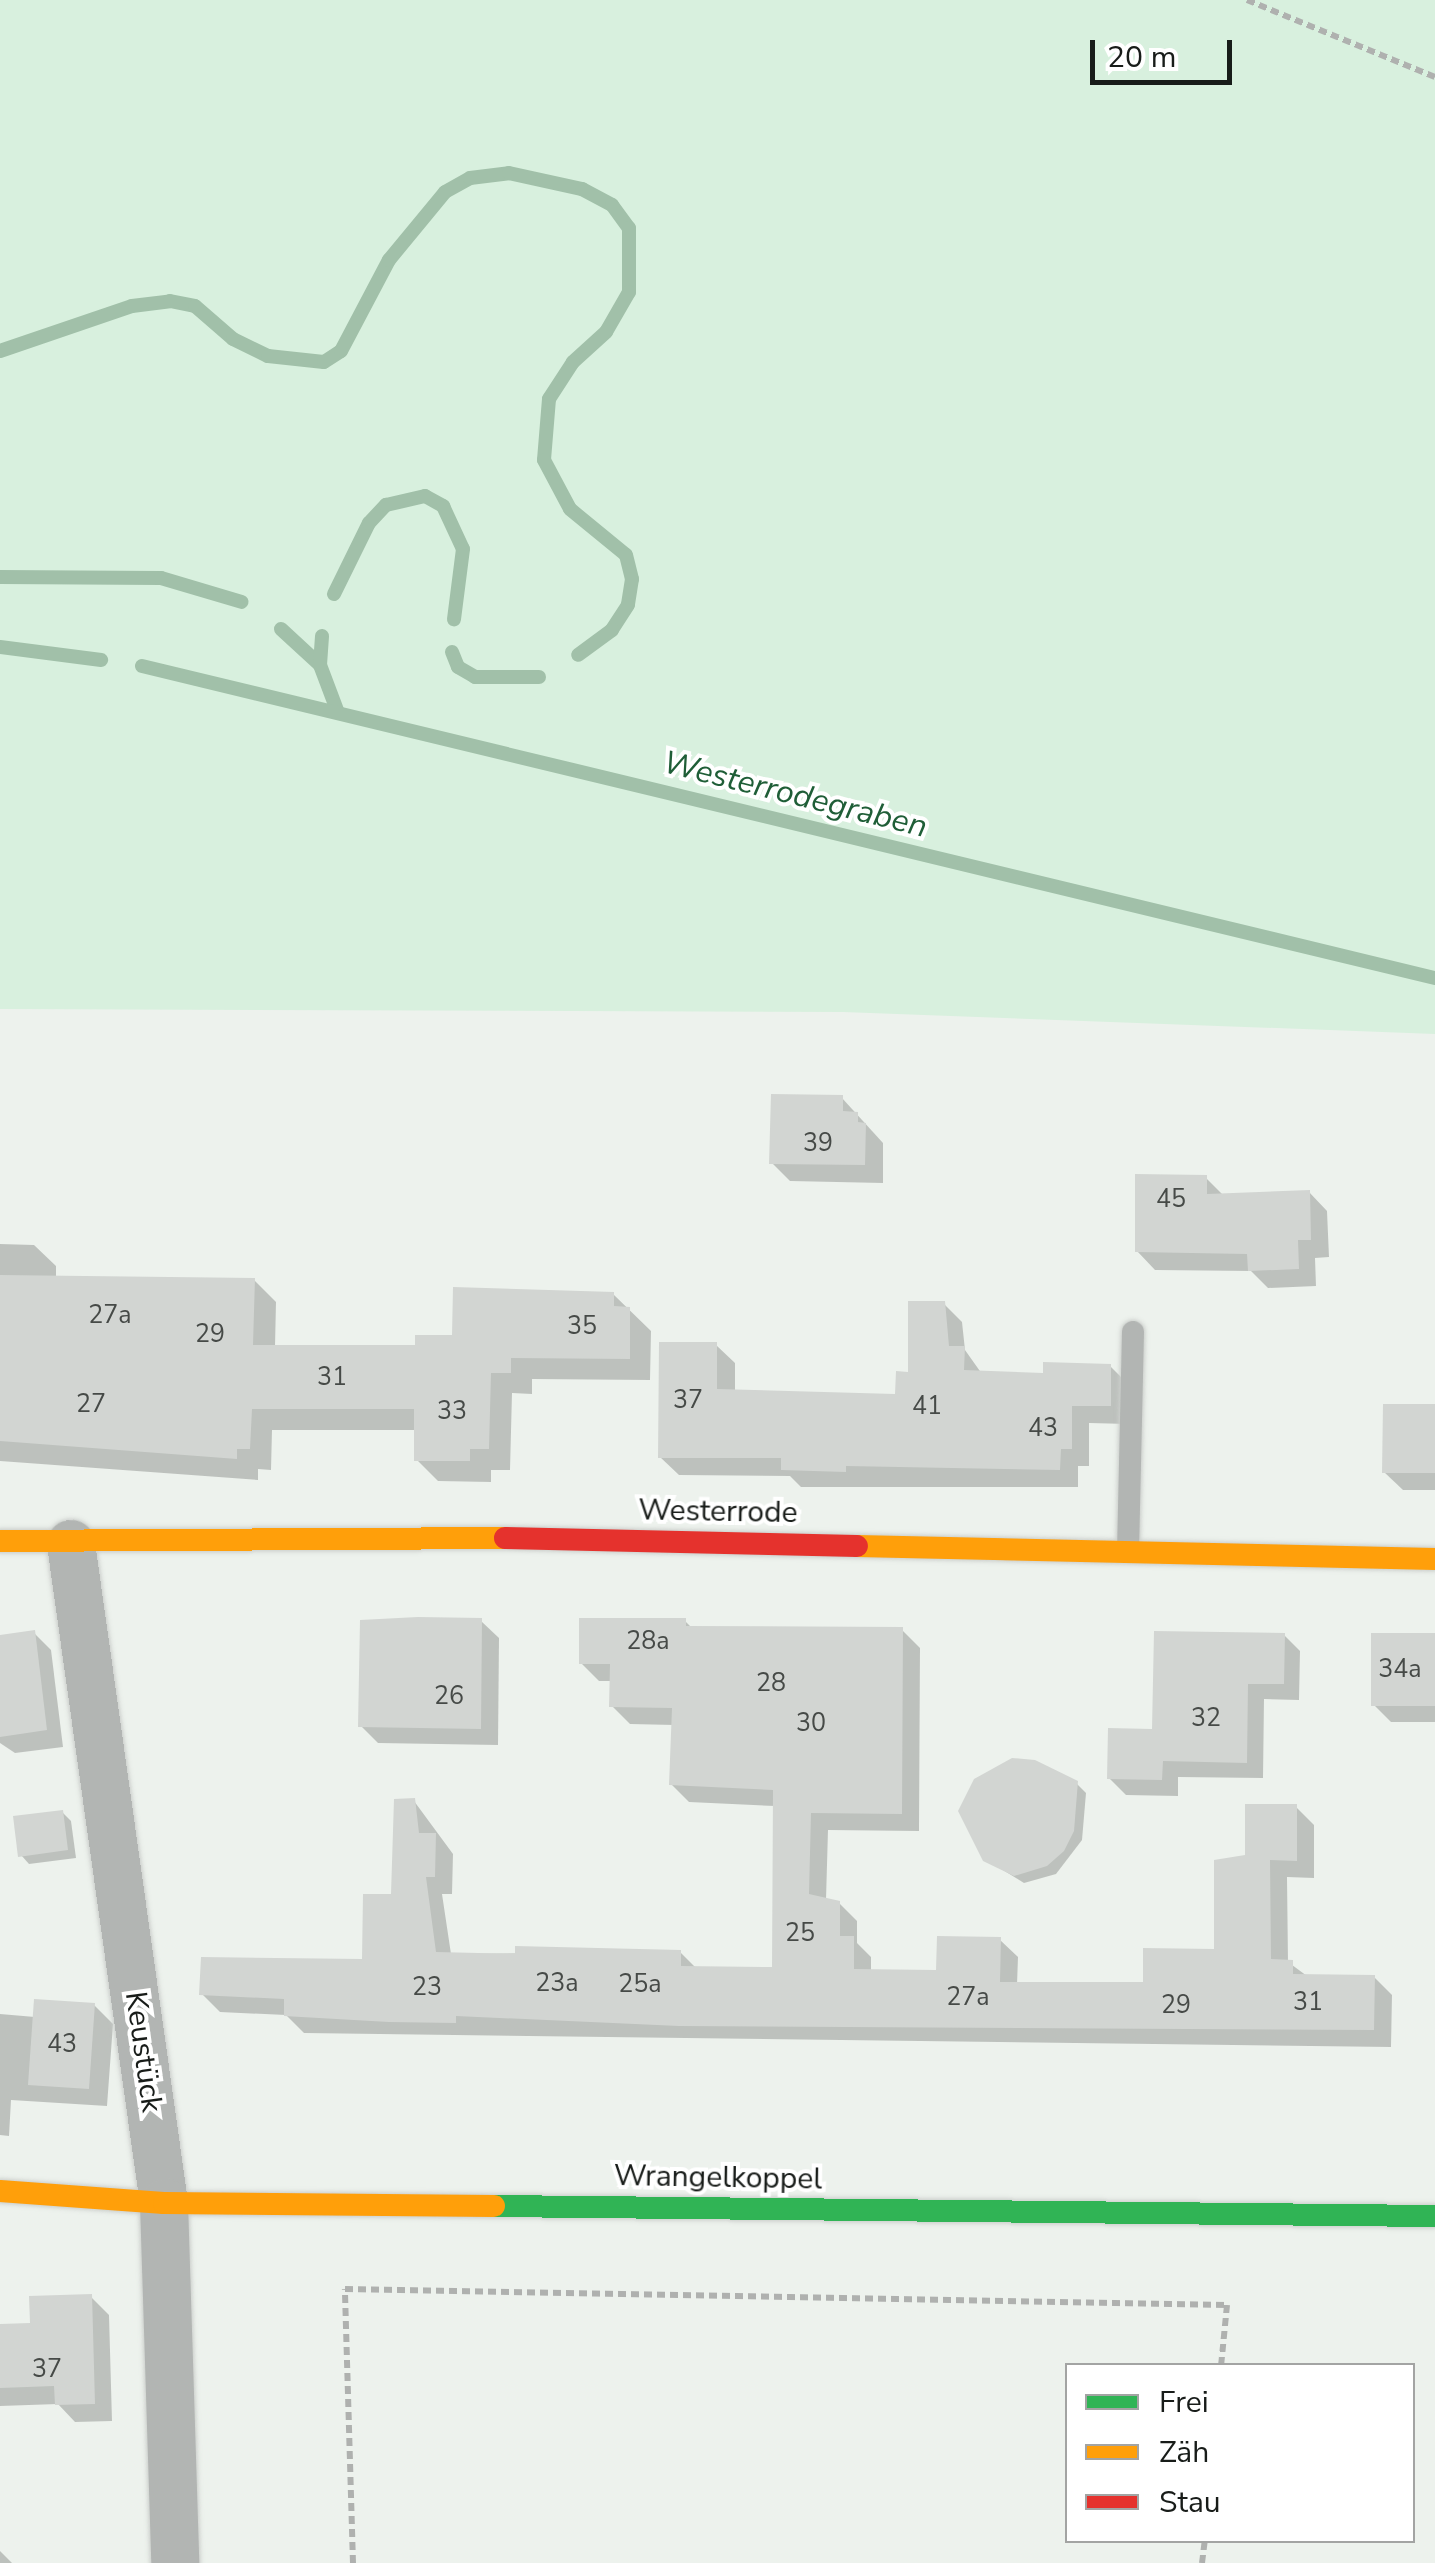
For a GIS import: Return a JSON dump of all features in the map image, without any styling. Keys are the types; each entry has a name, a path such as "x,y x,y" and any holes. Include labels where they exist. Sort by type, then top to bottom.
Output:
{"street":[{"name":"Westerrode","path":"0,1541 71,1544 521,1538 1128,1556 1435,1558"},
{"name":"Keustück","path":"71,1544 164,2203 175,2563"},
{"name":"Wrangelkoppel","path":"0,2191 164,2203 1435,2216"}],"lane":[{"path":"1128,1556 1132,1332"}],"path":[{"path":"1247,0 1435,76"},
{"path":"353,2563 345,2289 1227,2305 1222,2363"}],"green space":[{"path":"0,0 1435,0 1435,1034 843,1012 0,1009"}],"building":[{"path":"771,1094 843,1095 843,1111 858,1112 858,1122 866,1123 865,1165 769,1164"},
{"path":"1135,1174 1207,1175 1207,1194 1310,1190 1311,1240 1298,1240 1299,1269 1248,1271 1247,1254 1135,1252"},
{"path":"0,1275 255,1278 253,1345 415,1345 415,1335 452,1335 453,1287 614,1292 614,1306 630,1307 630,1359 511,1358 511,1373 491,1373 489,1449 470,1449 470,1461 414,1461 414,1409 252,1409 250,1449 237,1449 237,1459 0,1441"},
{"path":"908,1301 945,1301 949,1346 965,1346 964,1370 1043,1373 1043,1362 1111,1364 1111,1406 1072,1406 1072,1449 1061,1449 1060,1470 846,1466 846,1472 781,1470 781,1458 658,1458 659,1342 717,1342 717,1389 895,1394 896,1371 908,1372"},
{"path":"1383,1404 1435,1404 1435,1473 1382,1473"},
{"path":"482,1618 481,1729 358,1727 360,1620"},
{"path":"579,1618 686,1618 686,1626 903,1627 902,1814 811,1813 809,1894 840,1901 840,1936 854,1936 854,1969 936,1970 937,1936 1001,1937 1000,1982 1143,1982 1143,1948 1214,1949 1214,1860 1245,1855 1245,1804 1297,1804 1297,1861 1270,1860 1271,1959 1293,1960 1293,1974 1375,1975 1374,2030 679,2026 456,2016 456,2023 389,2022 284,2016 284,1999 199,1995 201,1957 362,1959 363,1894 391,1894 394,1799 415,1798 419,1833 436,1833 435,1877 426,1877 436,1952 515,1954 515,1946 681,1950 681,1966 772,1967 773,1790 669,1785 672,1708 609,1707 610,1664 579,1664"},
{"path":"35,1630 47,1730 0,1737 0,1635"},
{"path":"1154,1631 1285,1633 1284,1684 1248,1684 1247,1763 1163,1761 1162,1780 1107,1779 1108,1728 1152,1729"},
{"path":"1371,1633 1435,1633 1435,1706 1371,1706"},
{"path":"1012,1758 1035,1760 1078,1781 1074,1831 1064,1851 1047,1866 1014,1876 983,1861 958,1811 974,1779"},
{"path":"63,1810 68,1850 18,1857 13,1816"},
{"path":"34,1999 95,2003 89,2089 28,2085"},
{"path":"92,2294 95,2404 55,2405 54,2386 0,2388 0,2324 30,2323 29,2296"}],"waterway":[{"path":"0,351 132,306 170,301 195,306 233,339 268,356 324,362 341,351 389,260 445,192 470,178 509,173 582,189 612,205 629,228 629,292 606,332 573,362 549,399 544,460 570,509 626,555 632,579 628,605 612,630 578,655"},
{"path":"334,594 369,523 386,505 425,496 443,506 463,549 454,619"},
{"path":"0,577 161,578 242,602"},
{"path":"281,629 320,665 337,710"},
{"path":"320,665 322,636"},
{"name":"Westerrodegraben","path":"0,647 101,660"},
{"path":"452,652 458,667 475,677 539,677"},
{"name":"Westerrodegraben","path":"142,666 1435,978"}],"traffic: fast":[{"path":"494,2206 1435,2216"}],"traffic: slow":[{"path":"0,1541 505,1538"},
{"path":"857,1546 1435,1559"},
{"path":"0,2191 164,2203 494,2206"}],"traffic: jam":[{"path":"505,1538 857,1546"}]}
